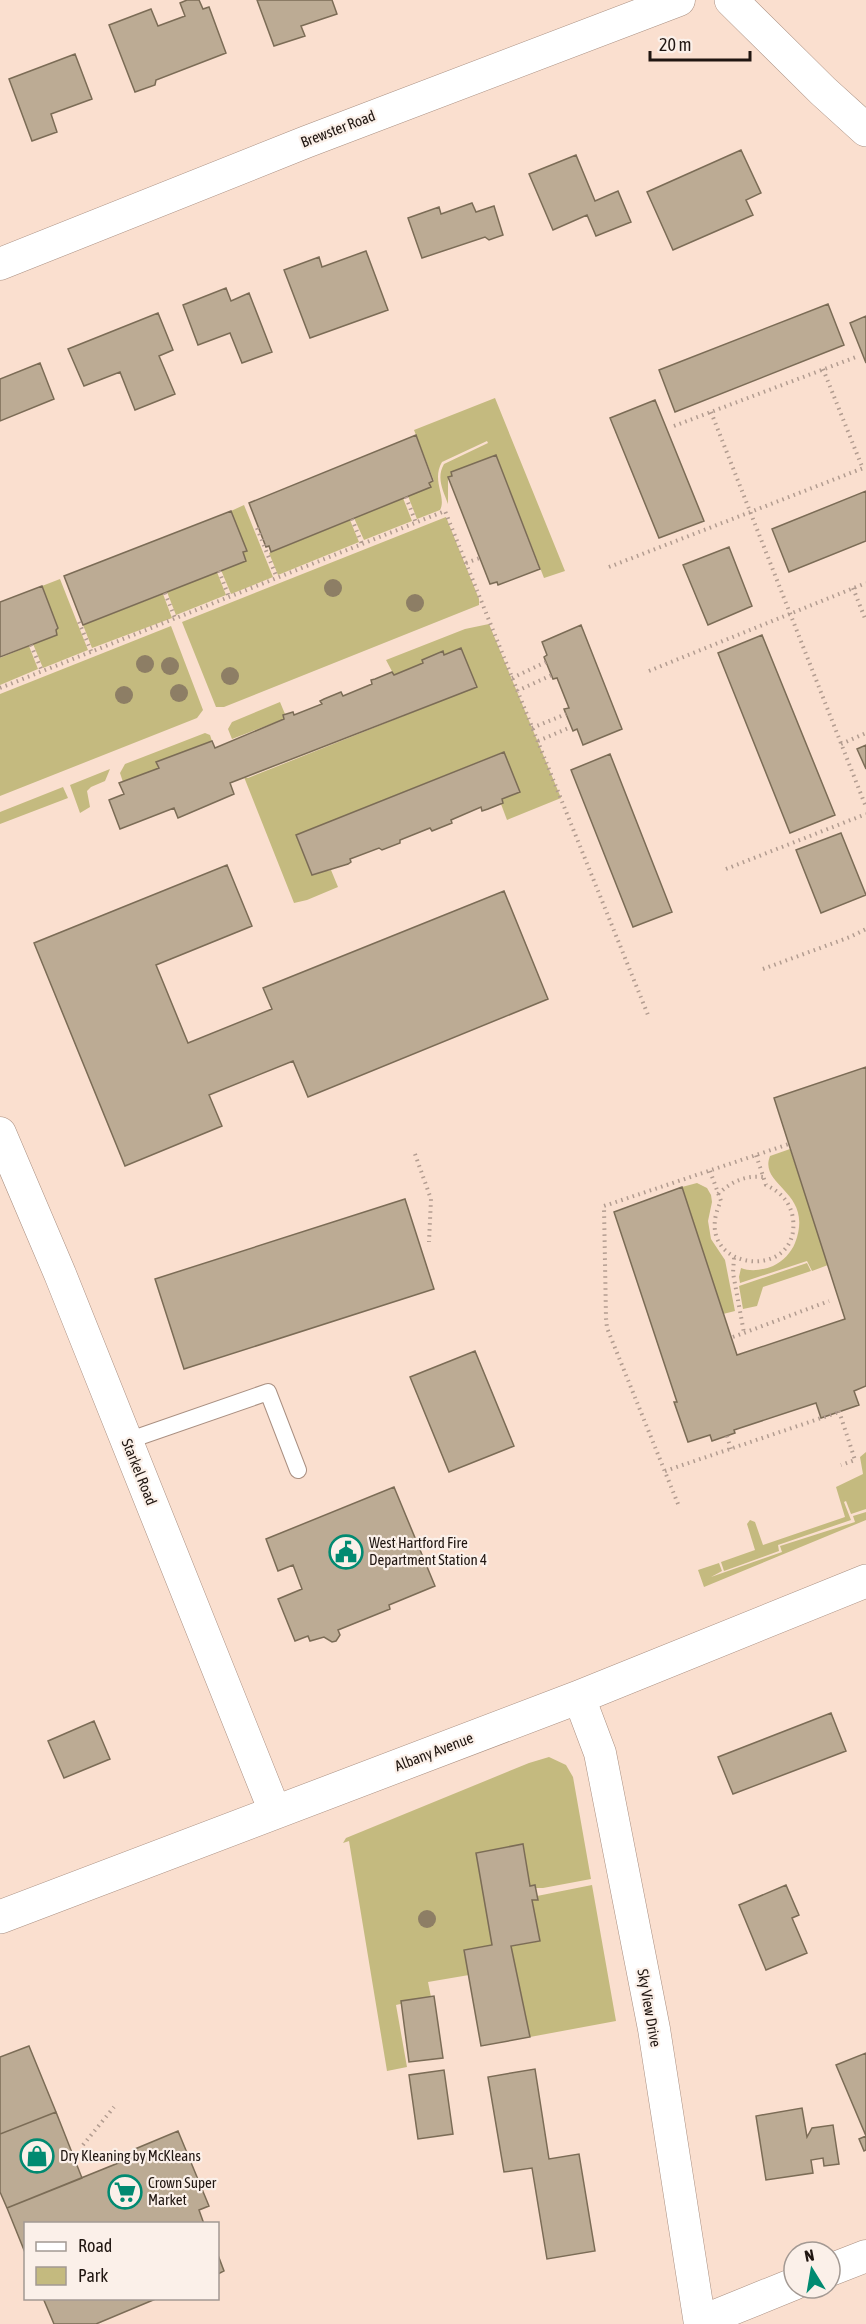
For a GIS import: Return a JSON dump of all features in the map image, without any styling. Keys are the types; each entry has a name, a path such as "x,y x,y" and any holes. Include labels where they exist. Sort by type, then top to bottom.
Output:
{"main road":[{"path":"731,0 823,92 866,130"},
{"name":"Albany Avenue","path":"0,1917 579,1697 866,1581"}],"street":[{"name":"Brewster Road","path":"0,264 306,142 679,0"},
{"name":"Starkel Road","path":"0,1133 275,1812"},
{"name":"Sky View Drive","path":"579,1697 600,1753 647,1995 700,2323"},
{"path":"842,2265 866,2256"},
{"path":"700,2323 782,2289"}],"lane":[{"path":"127,1442 268,1392 298,1470"}],"path":[{"path":"674,426 855,357"},
{"path":"609,567 864,468 823,369"},
{"path":"711,412 866,807"},
{"path":"406,497 416,523"},
{"path":"0,688 445,511 648,1015"},
{"path":"352,519 363,544"},
{"path":"257,528 277,578"},
{"path":"466,563 480,558"},
{"path":"219,571 229,597"},
{"path":"649,671 789,612 866,583"},
{"path":"853,588 866,621"},
{"path":"165,593 175,618"},
{"path":"79,622 91,651"},
{"path":"31,645 42,671"},
{"path":"512,678 546,662"},
{"path":"518,691 552,675"},
{"path":"532,728 566,714"},
{"path":"538,741 571,727"},
{"path":"841,744 866,733"},
{"path":"726,869 866,814"},
{"path":"763,969 866,929"},
{"path":"678,1504 608,1328 604,1206 789,1144"},
{"path":"415,1154 430,1199 429,1242"},
{"path":"710,1171 721,1201 716,1211 714,1230 723,1248 734,1258 747,1263 766,1261 783,1251 794,1225 789,1204 776,1190 766,1185 756,1155"},
{"path":"718,1194 735,1181 746,1177 764,1177"},
{"path":"734,1258 733,1273 744,1333"},
{"path":"734,1337 830,1301"},
{"path":"665,1471 839,1412 855,1460 842,1465"},
{"path":"727,1436 731,1449"},
{"path":"83,2145 114,2107"}],"green space":[{"path":"495,398 565,571 544,578 496,455 452,472 452,476 448,477 448,504 440,479 444,464 488,443 487,441 442,462 438,476 442,500 440,510 417,519 408,496 431,487 429,483 434,481 414,430"},
{"path":"403,498 412,521 364,540 354,518"},
{"path":"244,505 273,577 231,594 221,570 246,561 243,552 247,551 231,511"},
{"path":"446,517 479,599 479,605 224,707 216,707 182,622"},
{"path":"350,520 359,542 278,575 269,553"},
{"path":"217,572 226,595 176,615 167,592"},
{"path":"60,579 88,650 43,668 33,644 57,635 58,628 42,586"},
{"path":"163,594 172,618 92,648 83,625"},
{"path":"489,624 561,798 507,820 501,804 502,799 519,792 503,752 296,835 312,875 327,869 331,870 338,887 294,903 244,777 248,778 476,687 461,648 422,660 423,663 394,675 386,660 465,629"},
{"path":"171,626 203,710 197,718 0,796 0,694"},
{"path":"29,646 38,669 0,685 0,658"},
{"path":"280,702 285,714 284,719 232,739 228,729 232,722"},
{"path":"205,733 210,735 212,741 157,762 159,768 123,782 120,773 125,764"},
{"path":"110,769 105,781 87,791 90,807 80,813 70,785"},
{"path":"63,787 68,798 0,824 0,812"},
{"path":"790,1149 828,1265 812,1271 807,1261 740,1283 741,1268 757,1270 773,1266 786,1256 795,1243 799,1226 798,1212 793,1201 768,1167 770,1156"},
{"path":"697,1183 707,1188 711,1195 708,1221 711,1239 725,1260 735,1311 723,1314 682,1187"},
{"path":"807,1263 811,1271 763,1287 757,1306 743,1309 739,1286"},
{"path":"866,1452 866,1509 851,1514 846,1501 844,1502 851,1520 778,1545 779,1551 724,1571 721,1562 755,1550 747,1524 750,1520 755,1522 763,1545 845,1517 836,1487 863,1474 860,1457"},
{"path":"866,1512 866,1520 704,1587 698,1570 719,1563 722,1571 711,1577 782,1552 780,1546 855,1522 853,1516"},
{"path":"549,1757 566,1765 573,1777 591,1879 543,1888 530,1886 492,1945 464,1950 469,1975 428,1982 431,1997 396,2005 407,2067 387,2071 349,1841 343,1843 346,1838 529,1763"},
{"path":"592,1885 616,2021 530,2037 511,1946 540,1941 532,1900 538,1900 537,1896"}],"building":[{"path":"187,0 199,0 203,9 209,7 226,53 156,80 155,85 135,92 109,25 151,9 158,26 185,16 180,3"},
{"path":"257,0 332,0 337,14 301,26 305,36 274,46"},
{"path":"75,54 92,99 51,114 57,132 32,141 9,79"},
{"path":"741,150 761,193 746,200 753,215 673,250 647,192"},
{"path":"576,155 595,201 618,191 631,222 596,236 587,215 553,230 529,174"},
{"path":"472,203 476,212 494,206 503,235 489,240 485,237 422,258 408,218 439,207 441,214"},
{"path":"366,251 388,310 310,338 284,270 319,257 322,267"},
{"path":"226,288 231,301 249,293 272,352 242,363 230,333 198,345 183,305"},
{"path":"828,304 844,345 675,412 659,370"},
{"path":"158,313 173,350 159,356 175,394 135,410 120,372 84,386 68,349"},
{"path":"866,316 866,363 850,323"},
{"path":"40,363 54,399 0,421 0,379"},
{"path":"655,400 704,521 659,538 610,418"},
{"path":"416,435 433,481 429,483 431,487 271,552 269,546 266,547 249,503"},
{"path":"496,455 540,569 498,585 497,582 490,584 448,477 452,476 451,472"},
{"path":"866,491 866,541 789,572 772,529"},
{"path":"231,511 247,551 243,552 246,561 83,625 64,576"},
{"path":"729,547 752,606 708,625 683,565"},
{"path":"42,586 58,628 57,635 0,657 0,602"},
{"path":"581,625 622,729 583,745 577,729 573,731 564,709 569,708 557,678 553,679 546,662 544,657 547,655 542,642"},
{"path":"762,635 835,815 790,833 718,653"},
{"path":"461,648 477,687 230,783 234,794 178,818 174,808 120,829 109,800 124,794 119,783 159,768 156,762 212,741 215,748 284,719 283,715 293,712 294,715 322,704 320,701 341,692 343,696 372,684 371,680 392,672 394,675 423,663 422,660 443,651 444,655"},
{"path":"866,745 866,769 857,749"},
{"path":"504,752 520,792 502,799 503,803 482,811 481,807 451,820 452,823 432,831 430,828 382,850 379,848 350,859 351,862 348,864 312,875 296,835"},
{"path":"610,754 672,912 633,927 571,770"},
{"path":"841,833 866,895 821,913 796,850"},
{"path":"227,865 252,926 156,965 188,1043 272,1009 263,988 504,891 548,999 308,1097 293,1061 209,1095 222,1126 125,1166 34,943"},
{"path":"866,1067 866,1386 854,1391 859,1405 821,1418 816,1403 734,1430 735,1433 712,1441 710,1435 688,1442 614,1212 682,1187 737,1355 845,1319 774,1098"},
{"path":"405,1199 434,1289 184,1369 155,1279"},
{"path":"475,1351 514,1446 449,1472 410,1377"},
{"name":"West Hartford Fire Department Station 4","path":"394,1487 435,1586 389,1605 390,1609 338,1630 340,1635 336,1641 332,1642 324,1637 310,1641 308,1636 295,1641 278,1599 302,1589 293,1565 278,1571 266,1539"},
{"path":"831,1713 846,1751 733,1794 718,1757"},
{"path":"94,1721 110,1759 64,1778 48,1741"},
{"path":"523,1844 530,1886 535,1885 538,1900 532,1900 540,1941 511,1946 530,2037 481,2046 464,1950 492,1945 476,1853"},
{"path":"786,1885 799,1915 792,1918 807,1953 766,1970 739,1905"},
{"path":"434,1996 443,2058 409,2062 401,2001"},
{"path":"29,2046 56,2112 0,2134 0,2057"},
{"path":"866,2053 866,2136 836,2065"},
{"path":"535,2069 549,2159 579,2154 595,2251 547,2259 532,2168 504,2172 488,2077"},
{"path":"444,2070 453,2134 418,2139 409,2075"},
{"path":"802,2108 807,2137 812,2128 833,2125 839,2164 824,2166 823,2158 811,2160 813,2173 766,2180 756,2116"},
{"name":"Dry Kleaning by McKleans","path":"56,2112 82,2178 7,2208 0,2192 0,2134"},
{"name":"Crown Super Market","path":"178,2131 209,2206 199,2210 203,2222 24,2222 24,2250 7,2208 138,2155 135,2149"},
{"path":"866,2136 866,2150 864,2151 859,2139"},
{"path":"219,2258 224,2271 219,2274"},
{"path":"44,2300 153,2300 96,2324 54,2324"}],"place":[{"name":"West Hartford Fire Department Station 4","path":"346,1552"},
{"name":"Dry Kleaning by McKleans","path":"37,2156"},
{"name":"Crown Super Market","path":"125,2192"}]}
